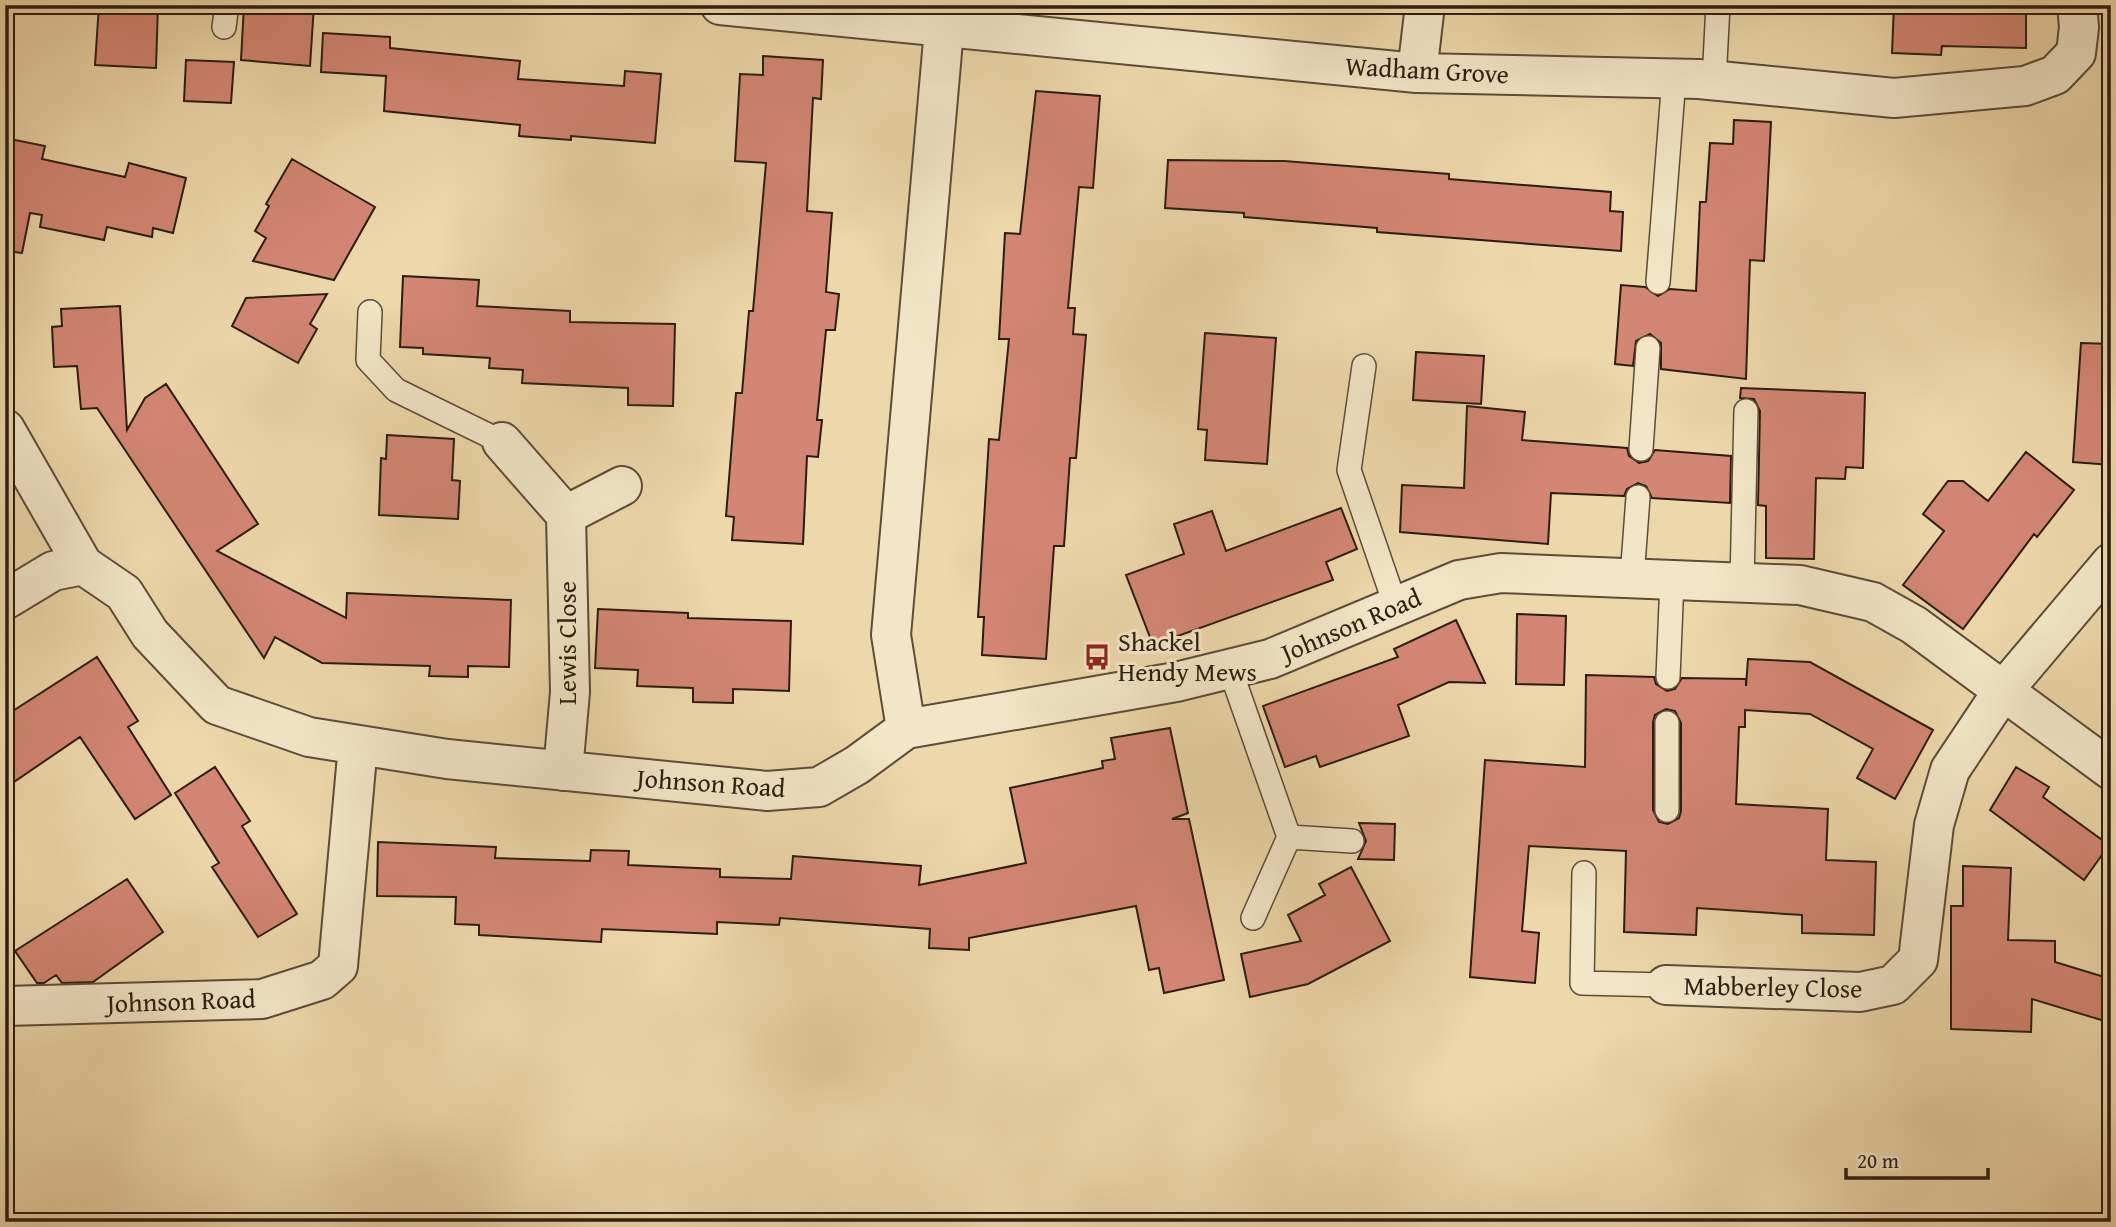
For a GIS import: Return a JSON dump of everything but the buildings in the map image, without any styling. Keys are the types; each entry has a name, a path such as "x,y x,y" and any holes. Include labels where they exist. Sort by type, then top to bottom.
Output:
{"street":[{"name":"Wadham Grove","path":"720,5 927,20 1417,73 1714,80 1894,98 2025,86 2054,75 2076,53 2079,27 2077,5"},
{"path":"1417,73 1425,5"},
{"path":"906,729 891,635 927,20"},
{"path":"5,429 83,565 53,571 5,600"},
{"path":"502,442 566,515 622,486"},
{"name":"Lewis Close","path":"563,771 570,692 566,515"},
{"path":"2002,692 2111,563"},
{"name":"Johnson Road","path":"83,565 124,593 150,634 217,705 309,737 447,759 563,771 767,791 819,787 857,765 906,729 1176,682 1270,659 1459,580 1502,573 1800,585 1873,602 1914,625 2111,770"},
{"name":"Mabberley Close","path":"1666,985 1860,992 1893,985 1918,961 1934,825 1950,771 2002,692"},
{"name":"Johnson Road","path":"5,1006 262,999 322,980 338,966 358,746"}],"lane":[{"path":"1714,80 1718,5"},
{"path":"1658,282 1674,78"},
{"path":"370,312 368,360 396,390 502,442"},
{"path":"1641,449 1648,348"},
{"path":"1364,366 1349,471 1396,607"},
{"path":"1742,582 1746,411"},
{"path":"1632,578 1638,497"},
{"path":"1668,677 1672,580"},
{"path":"1230,669 1289,837 1253,918"},
{"path":"1667,723 1667,810"},
{"path":"1289,837 1352,841"},
{"path":"1584,873 1582,983 1666,985"}],"place":[{"name":"Shackel Hendy Mews","path":"1097,657"}]}
